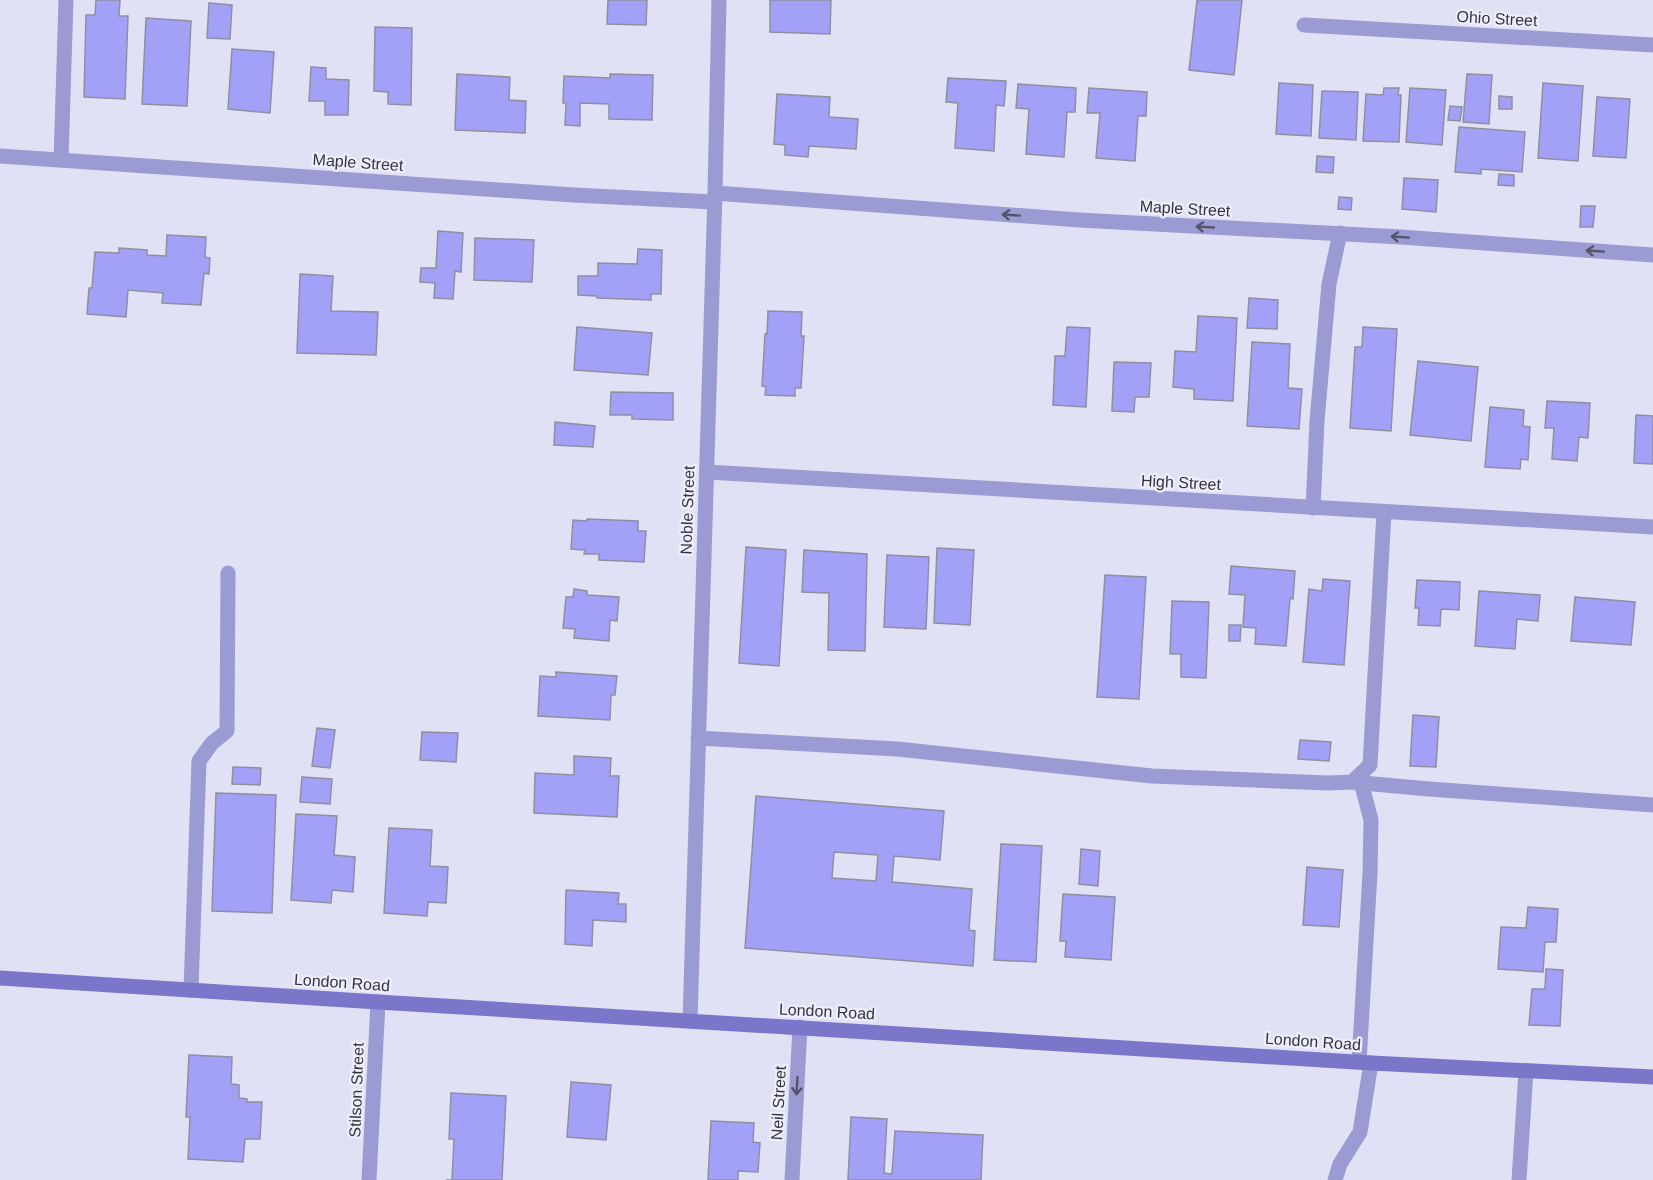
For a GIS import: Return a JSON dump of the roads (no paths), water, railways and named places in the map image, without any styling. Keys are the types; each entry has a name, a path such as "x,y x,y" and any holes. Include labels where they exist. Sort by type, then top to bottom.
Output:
{"street":[{"path":"61,160 66,0"},
{"name":"Noble Street","path":"690,1021 719,0"},
{"name":"Ohio Street","path":"1304,25 1653,45"},
{"name":"Maple Street","path":"0,156 562,194 715,198 1340,233 1653,255"},
{"path":"1313,508 1317,421 1329,284 1340,233"},
{"name":"High Street","path":"707,472 1653,528"},
{"path":"1357,782 1370,765 1384,512"},
{"path":"191,990 199,761 212,743 227,731 228,573"},
{"path":"698,738 897,749 1152,776 1328,783 1357,782 1653,805"},
{"path":"1335,1180 1340,1164 1360,1132 1365,1063 1371,820 1357,782"},
{"name":"London Road","path":"0,978 1365,1063 1653,1077"},
{"name":"Stilson Street","path":"369,1180 378,1002"},
{"name":"Neil Street","path":"792,1180 800,1027"},
{"path":"1519,1180 1526,1071"}]}
